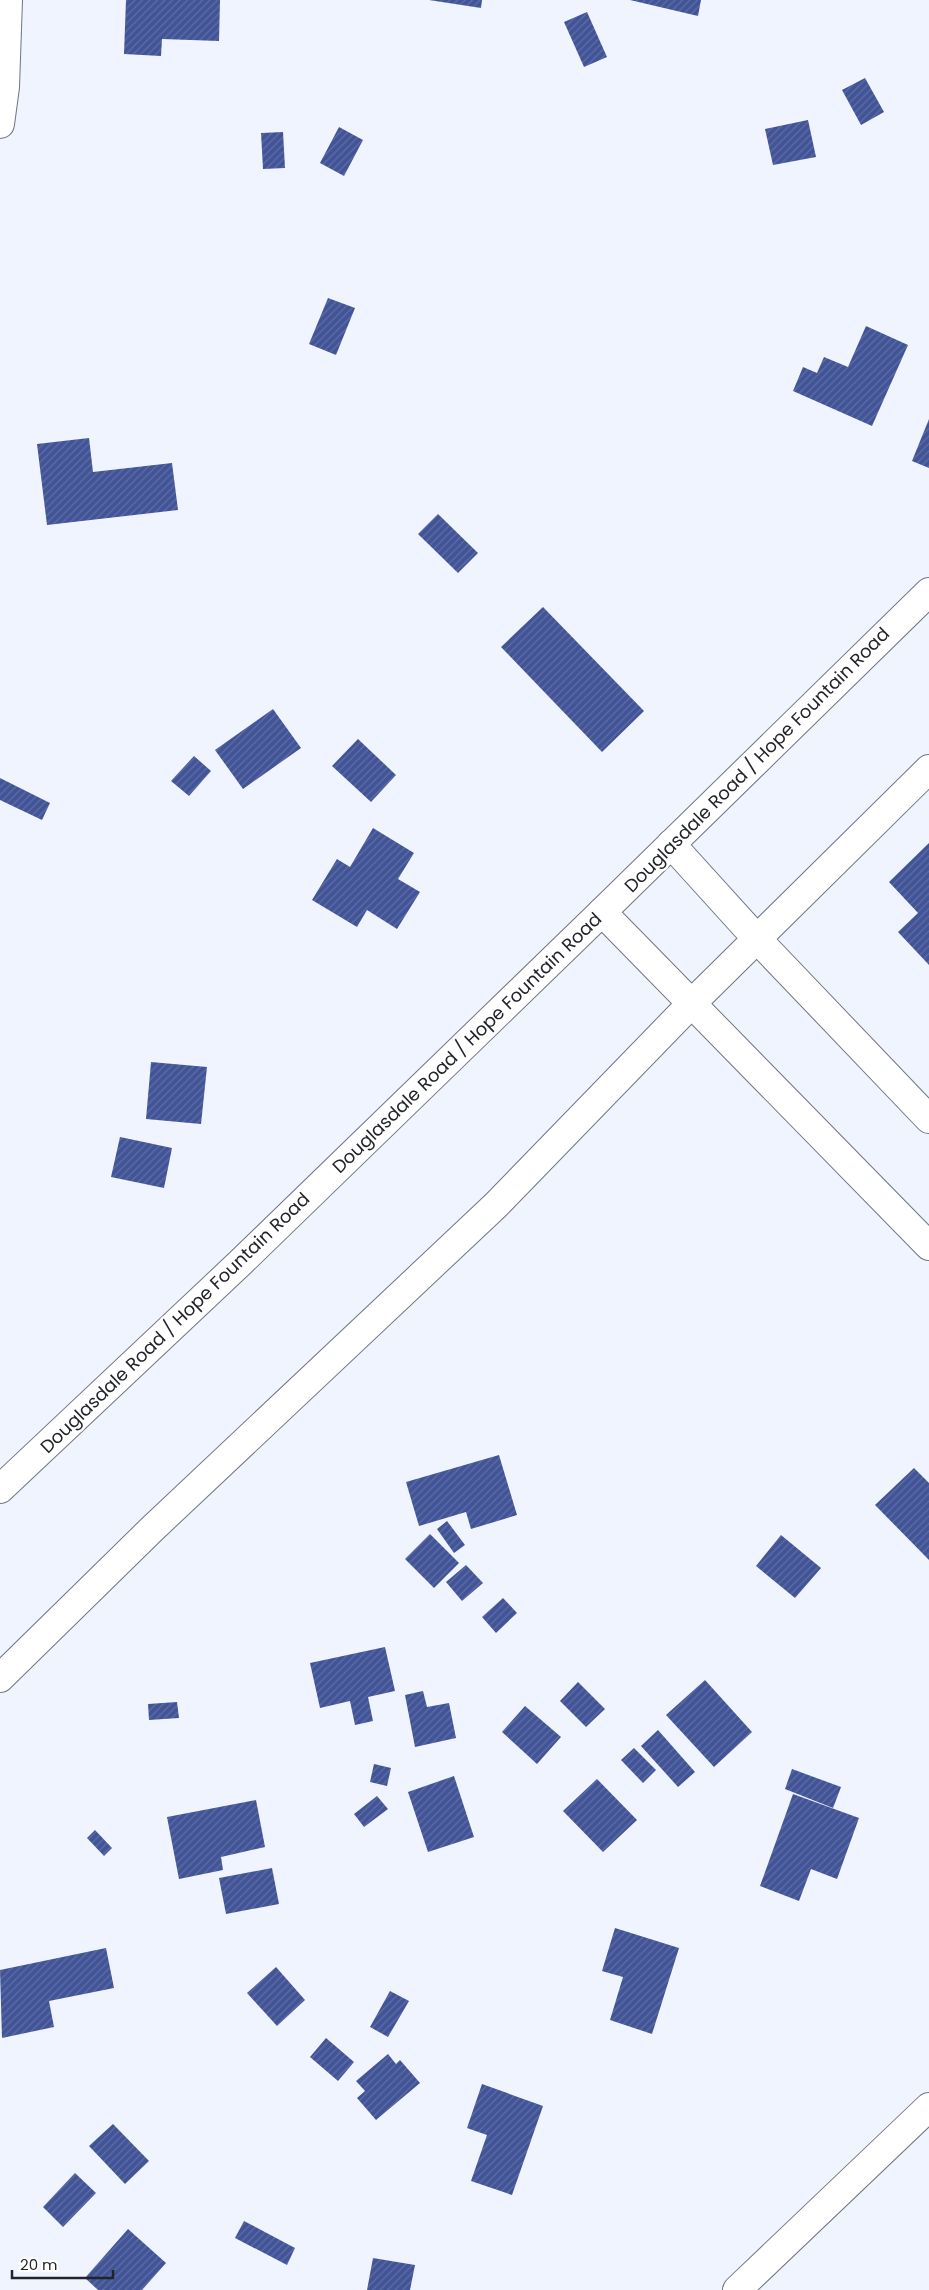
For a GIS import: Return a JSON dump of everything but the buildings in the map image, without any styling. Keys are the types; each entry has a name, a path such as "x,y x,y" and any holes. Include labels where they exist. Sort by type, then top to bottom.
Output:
{"street":[{"path":"0,124 5,87 8,0"},
{"name":"Douglasdale Road / Hope Fountain Road","path":"0,1489 241,1262 671,844 926,602"},
{"path":"0,1678 152,1529 496,1205 692,1003 758,940 929,768"},
{"path":"671,844 758,940 929,1119"},
{"path":"602,912 929,1246"},
{"path":"737,2290 929,2107"}]}
